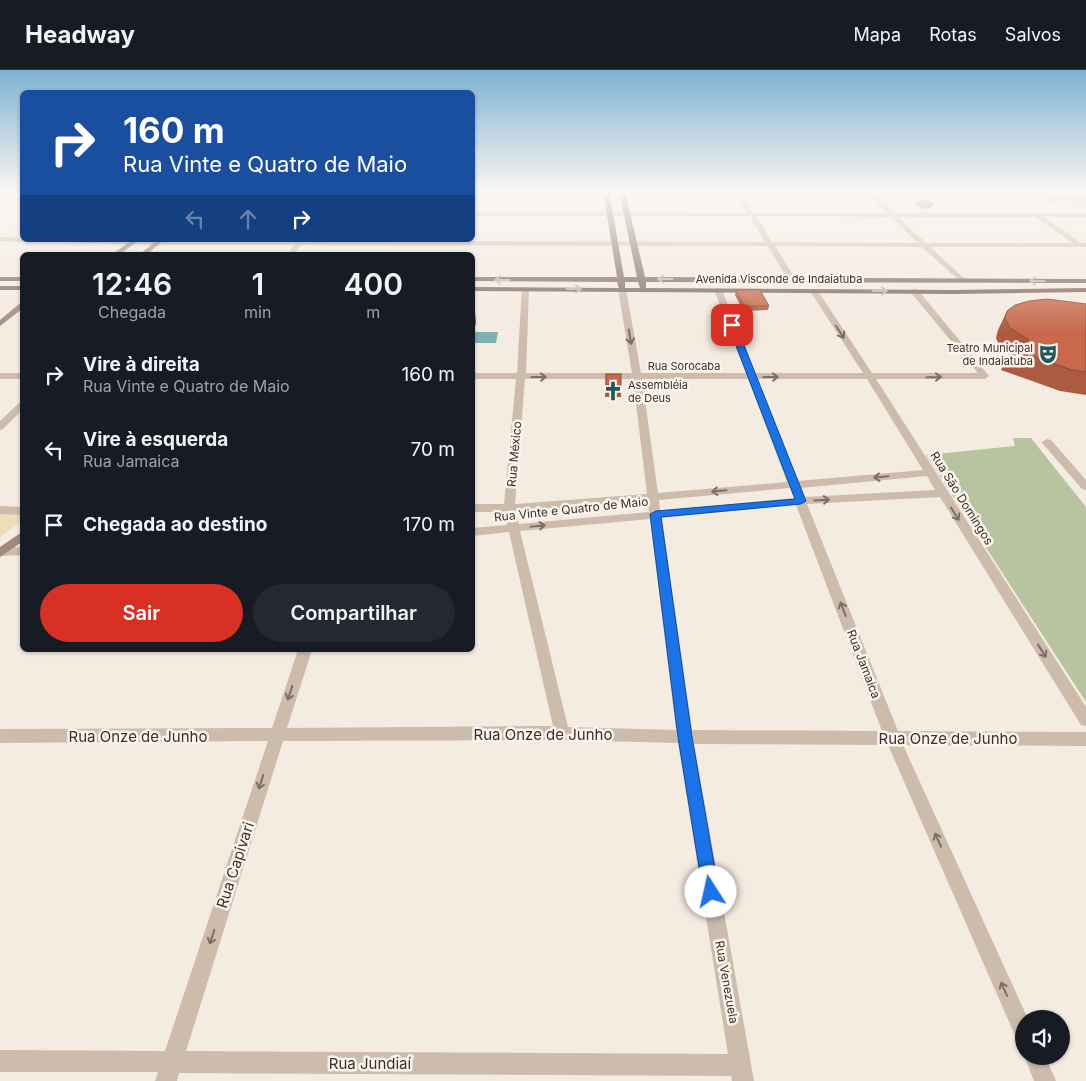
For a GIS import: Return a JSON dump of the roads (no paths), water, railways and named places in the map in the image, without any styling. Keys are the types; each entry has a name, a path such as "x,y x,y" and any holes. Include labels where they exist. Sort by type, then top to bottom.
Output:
{"main road":[{"path":"613,238 622,285"},
{"path":"633,238 643,289"},
{"path":"118,252 132,242"},
{"path":"146,252 159,242"},
{"path":"0,279 20,279"},
{"name":"Avenida Visconde de Indaiatuba","path":"475,280 622,285 643,289 954,292 1086,290"},
{"name":"Avenida Visconde de Indaiatuba","path":"475,289 622,285 642,280 1086,281"},
{"path":"814,291 825,286 856,281"},
{"path":"954,292 964,287 962,281"},
{"path":"0,288 20,288"}],"street":[{"path":"766,238 792,280"},
{"path":"917,238 962,281"},
{"path":"0,239 20,240"},
{"path":"299,242 1083,245 1086,250"},
{"name":"Rua Venezuela","path":"622,285 637,377 685,737 742,1073"},
{"name":"Rua México","path":"525,289 521,376 509,508 562,733"},
{"name":"Rua Jamaica","path":"718,290 893,738 1015,1013"},
{"name":"Rua São Domingos","path":"814,291 1086,720"},
{"name":"Rua Sorocaba","path":"475,376 985,376 914,291"},
{"path":"0,324 20,308"},
{"path":"0,376 20,376"},
{"path":"0,427 20,407"},
{"path":"1047,442 1086,487"},
{"name":"Rua Vinte e Quatro de Maio","path":"475,508 509,508 653,497 929,473"},
{"name":"Rua Vinte e Quatro de Maio","path":"475,532 801,501 942,493"},
{"path":"0,510 20,511"},
{"path":"0,552 20,537"},
{"path":"0,552 20,551"},
{"name":"Rua Capivari","path":"169,1071 303,652"},
{"name":"Rua Onze de Junho","path":"0,736 562,733 685,737 1086,739"},
{"name":"Rua Jundiaí","path":"0,1061 169,1071 742,1073"},
{"path":"1038,1065 1045,1081"}],"water":[{"path":"475,332 498,332 496,343 475,343"}],"place":[{"name":"Teatro Municipal de Indaiatuba","path":"1048,354"},
{"name":"Assembléia de Deus","path":"613,391"}]}
